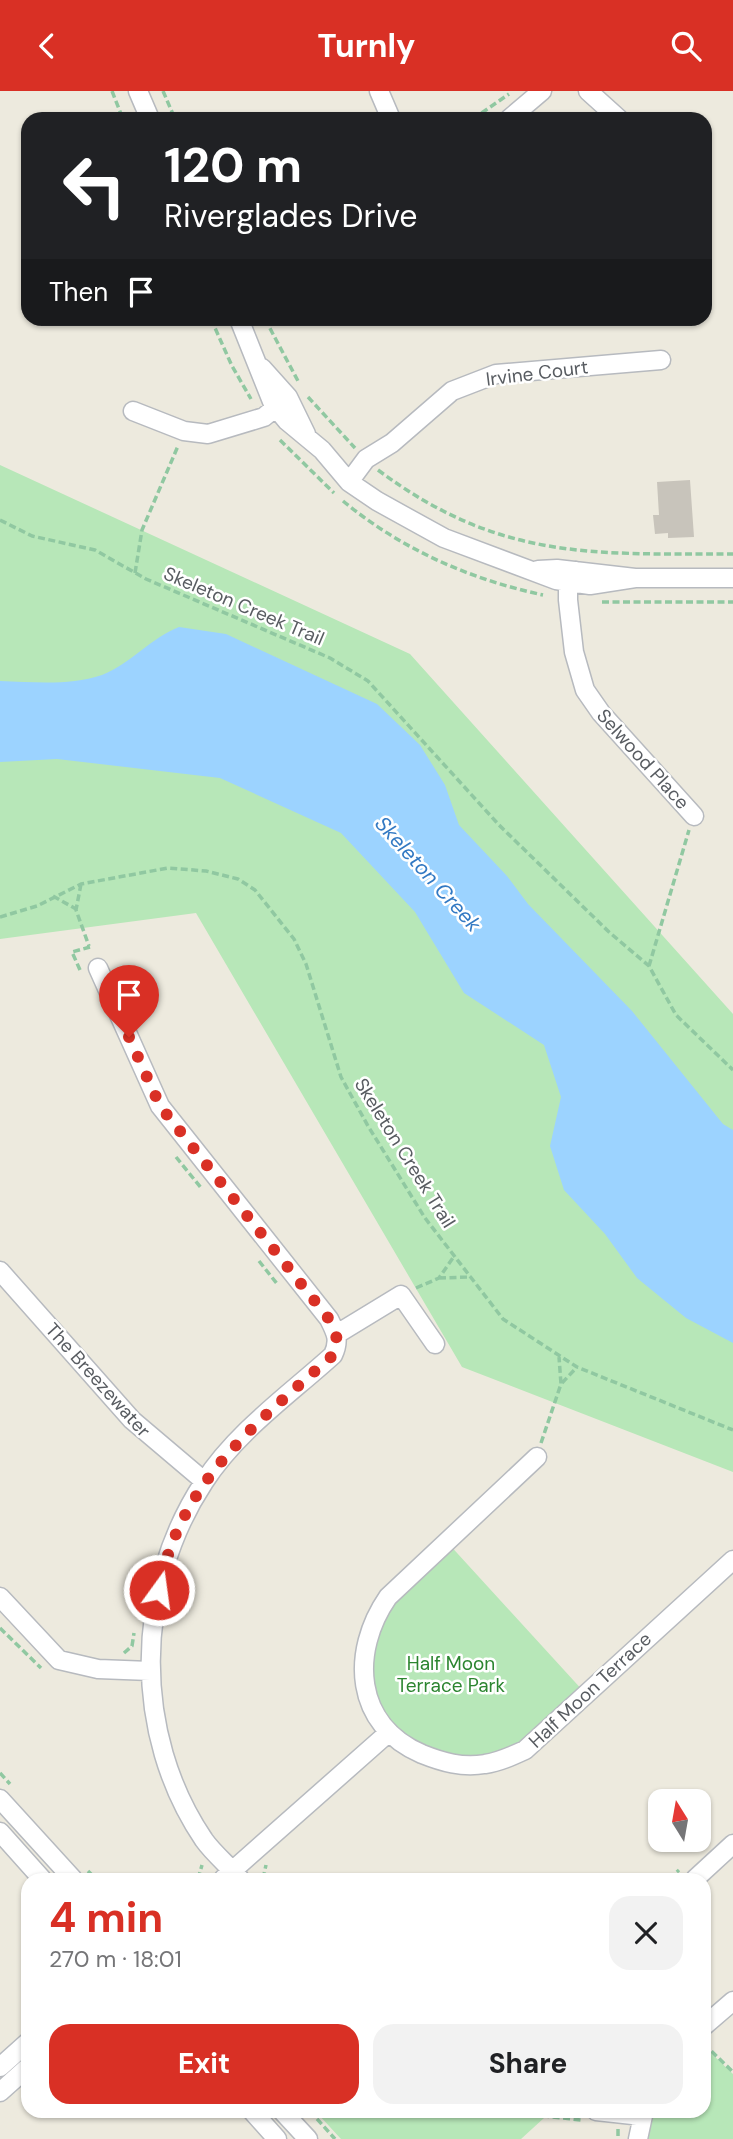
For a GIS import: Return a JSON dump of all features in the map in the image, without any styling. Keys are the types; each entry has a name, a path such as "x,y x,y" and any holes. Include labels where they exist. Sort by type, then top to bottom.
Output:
{"street":[{"path":"138,91 147,112"},
{"path":"379,91 388,112"},
{"path":"517,112 542,91"},
{"path":"588,91 611,112"},
{"path":"242,326 279,402 306,435 322,450 362,471 389,506 444,538 534,570 575,579 733,578"},
{"name":"Irvine Court","path":"362,471 453,391 471,382 496,375 661,360"},
{"path":"133,411 184,431 208,434 243,423 279,402"},
{"name":"Selwood Place","path":"575,579 568,600 576,665 592,701 694,816"},
{"path":"90,972 160,1106 329,1319 337,1334 338,1345 333,1355 237,1443 204,1481 164,1564 150,1641 154,1714 172,1778 204,1840 229,1873"},
{"name":"The Breezewater","path":"0,1271 132,1420 204,1481"},
{"path":"337,1334 401,1295 435,1344"},
{"path":"236,1873 387,1734 365,1688 365,1644 373,1619 388,1597 537,1457"},
{"name":"Half Moon Terrace","path":"387,1734 412,1749 443,1762 463,1765 484,1764 525,1750 733,1560"},
{"path":"0,1597 59,1660 98,1669 150,1671"},
{"path":"0,1799 68,1873"},
{"path":"0,1832 37,1873"},
{"path":"702,1873 733,1845"},
{"path":"711,2020 733,2001"},
{"path":"0,2067 21,2048"},
{"path":"0,2092 21,2073"},
{"path":"258,2118 277,2139"},
{"path":"288,2118 308,2139"},
{"path":"638,2139 642,2118"}],"path":[{"path":"112,91 120,112"},
{"path":"163,91 172,112"},
{"path":"483,112 513,91"},
{"path":"269,326 304,392 362,471 466,523 514,540 597,554 733,554"},
{"path":"135,573 142,530 184,431"},
{"name":"Skeleton Creek Trail","path":"0,520 32,537 95,550 135,573 330,658 368,681 499,825 609,932 649,965 676,1015 733,1070"},
{"path":"649,965 694,816"},
{"name":"Skeleton Creek Trail","path":"0,917 37,906 81,884 168,868 206,871 238,880 255,890 294,939 306,964 331,1052 368,1126 425,1218 503,1319 577,1367 733,1430"},
{"path":"81,884 76,909 90,947 90,972"},
{"path":"53,897 76,909"},
{"path":"90,947 72,952 90,972"},
{"path":"175,1155 208,1197"},
{"path":"439,1278 455,1255"},
{"path":"257,1259 281,1288"},
{"path":"401,1295 439,1278 471,1277"},
{"path":"537,1457 561,1384 559,1357"},
{"path":"561,1384 577,1367"},
{"path":"120,1670 122,1658 132,1646 135,1624"},
{"path":"0,1628 43,1669"},
{"path":"195,1854 202,1864 200,1873"},
{"path":"711,2051 733,2071"},
{"path":"316,2118 335,2139"}],"green space":[{"path":"0,465 410,654 733,1014 733,1472 462,1367 196,913 0,939"},
{"name":"Half Moon Terrace Park","path":"447,1542 585,1693 525,1750 463,1765 387,1734 364,1665 373,1619"},
{"path":"711,2053 733,2074 733,2139 646,2139 650,2118 711,2118"},
{"path":"322,2118 544,2118 521,2139 341,2139"}],"water":[{"name":"Skeleton Creek","path":"179,627 226,634 377,704 420,745 445,785 459,825 507,876 528,904 632,1011 723,1124 733,1130 733,1343 686,1318 637,1278 605,1234 564,1190 550,1146 561,1097 544,1045 464,993 415,912 341,833 220,778 57,759 0,762 0,681 64,682 102,675"}],"building":[{"path":"690,480 694,537 668,538 668,533 655,534 653,515 659,515 657,482"}],"route":[{"path":"129,1037 160,1106 329,1319 337,1334 338,1345 333,1355 237,1443 204,1481 164,1564 159,1590"}]}
